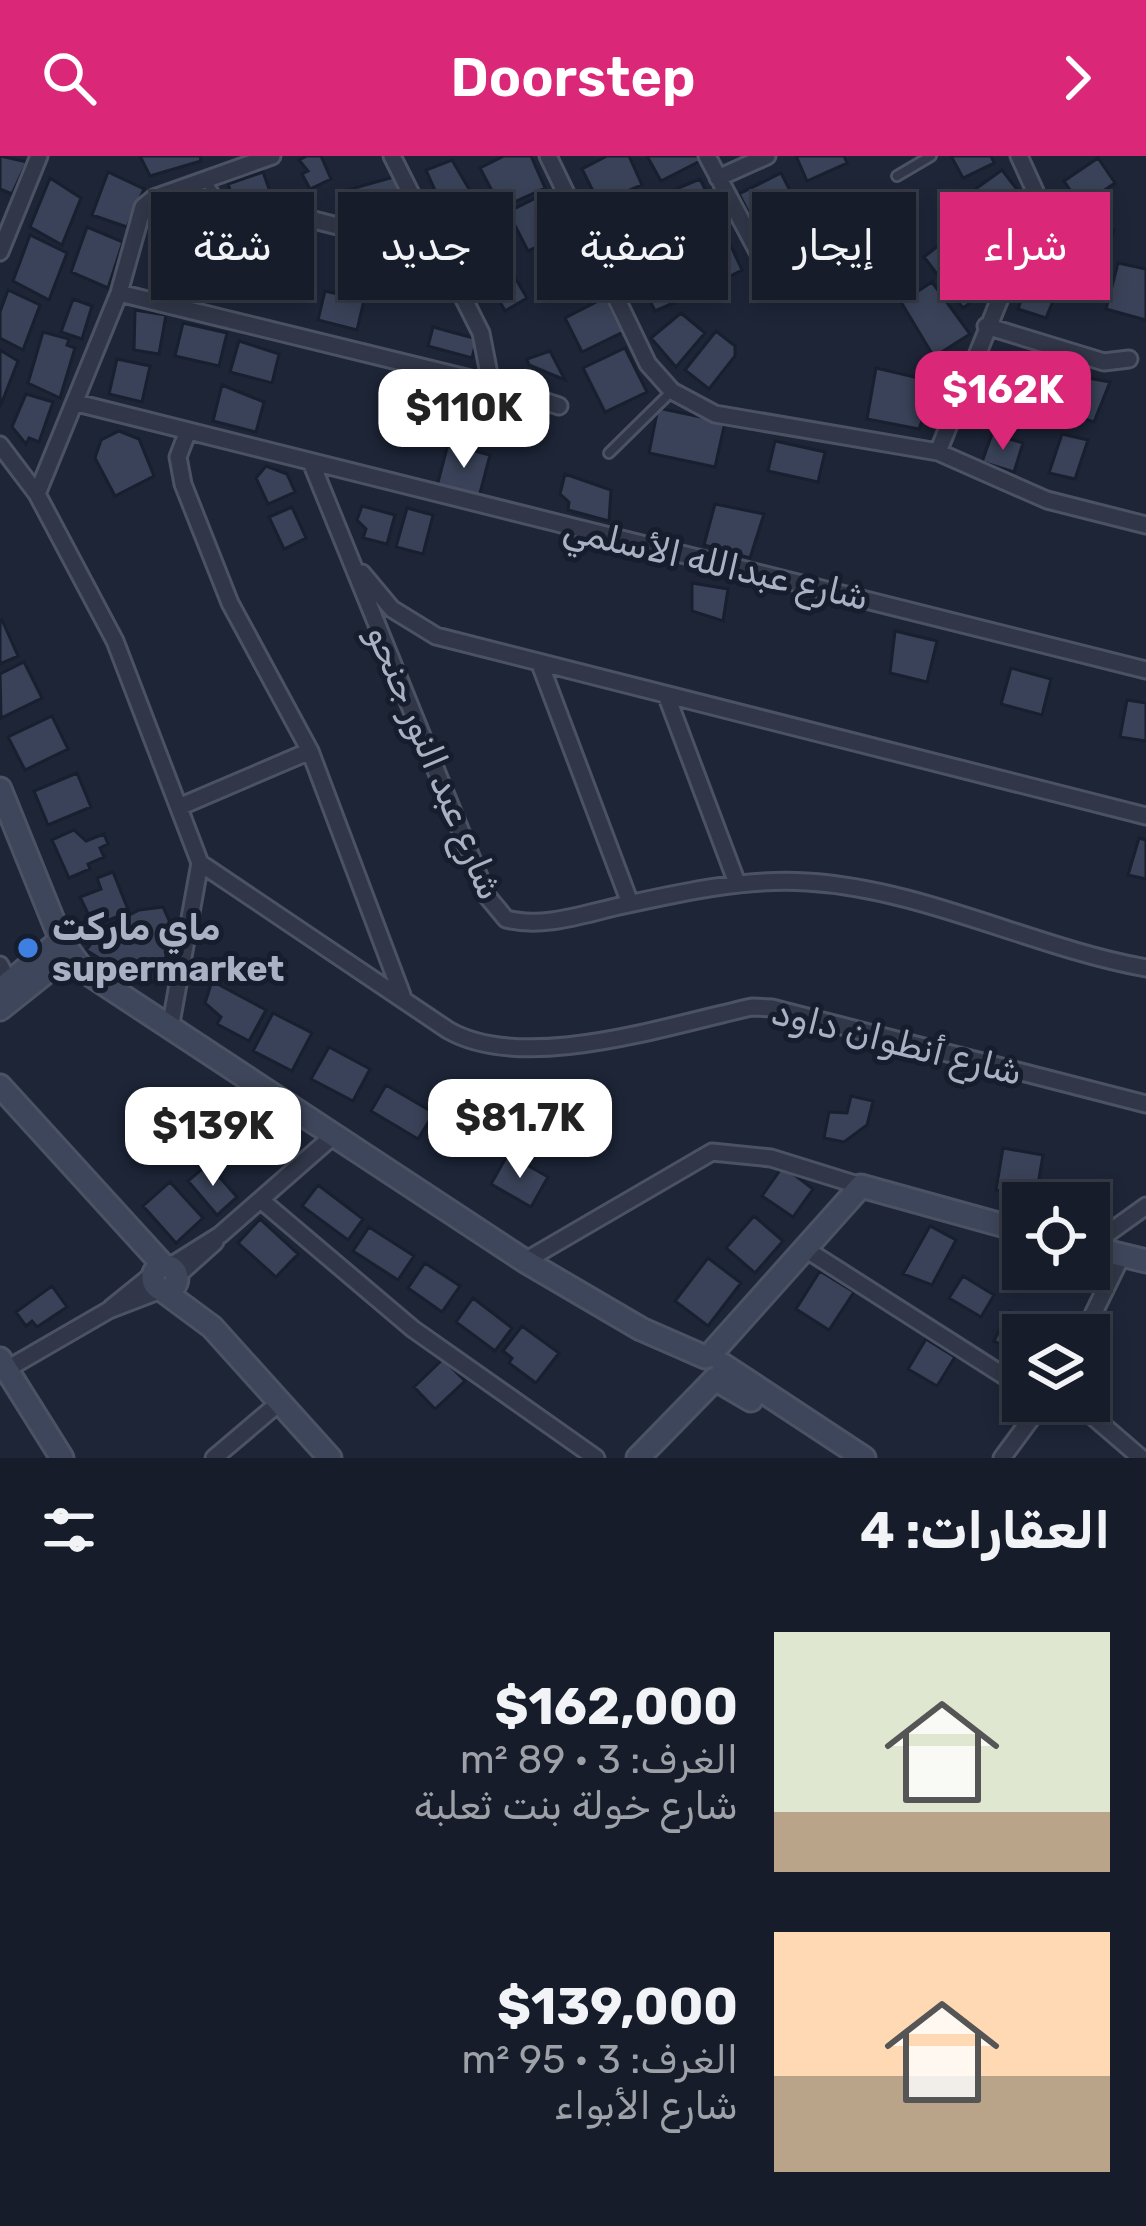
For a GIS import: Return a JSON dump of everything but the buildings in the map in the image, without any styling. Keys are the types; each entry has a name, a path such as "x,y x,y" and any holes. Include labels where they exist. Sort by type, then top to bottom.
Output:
{"street":[{"path":"0,252 40,156"},
{"path":"37,494 119,293 143,207 272,156"},
{"path":"392,156 410,192"},
{"path":"548,156 648,364 672,391 715,414 938,452 979,475 1047,500 1146,525"},
{"path":"707,156 752,242"},
{"path":"718,178 767,156"},
{"path":"938,452 1036,204 1034,182 1019,156"},
{"path":"119,293 491,384 559,406"},
{"path":"464,300 487,348 491,384"},
{"path":"986,326 1103,362 1129,359"},
{"name":"شارع عبدالله الأسلمي","path":"77,404 1146,670"},
{"path":"188,431 178,457 183,484 230,603 310,752 403,995"},
{"path":"0,446 37,494 115,641 200,863 171,1023"},
{"name":"شارع عبد النور جنحو","path":"311,461 493,907 506,919 543,922 737,884 807,882 880,891 1095,959 1146,968"},
{"path":"350,558 415,627 667,697 1146,816"},
{"path":"540,664 630,903"},
{"path":"667,697 737,884"},
{"path":"179,806 310,752"},
{"path":"0,789 65,947 94,978 171,1023 332,1136 525,1261 864,1458"},
{"name":"شارع أنطوان داود","path":"200,863 462,1038 514,1050 574,1044 752,1007 772,1008 1146,1104"},
{"path":"3,980 65,947"},
{"path":"0,1009 65,947"},
{"path":"0,1086 51,1155"},
{"path":"0,1108 51,1155 330,1458"},
{"path":"62,1458 2,1367 201,1259 220,1235 332,1136"},
{"path":"525,1261 712,1152 771,1158 1002,1225"},
{"path":"638,1458 688,1403 730,1335 861,1186"},
{"path":"262,1201 413,1329 596,1458"},
{"path":"1110,1232 1146,1206"},
{"path":"807,1250 1002,1375"},
{"path":"1110,1252 1146,1262"},
{"path":"1093,1314 1122,1255"},
{"path":"711,1367 848,1458"},
{"path":"214,1458 280,1402"},
{"path":"1003,1454 1027,1422"},
{"path":"1099,1422 1141,1458"}],"lane":[{"path":"897,176 931,156"},
{"path":"206,179 214,192"},
{"path":"609,453 672,391"}],"place":[{"name":"ماي ماركت supermarket","path":"28,948"}]}
